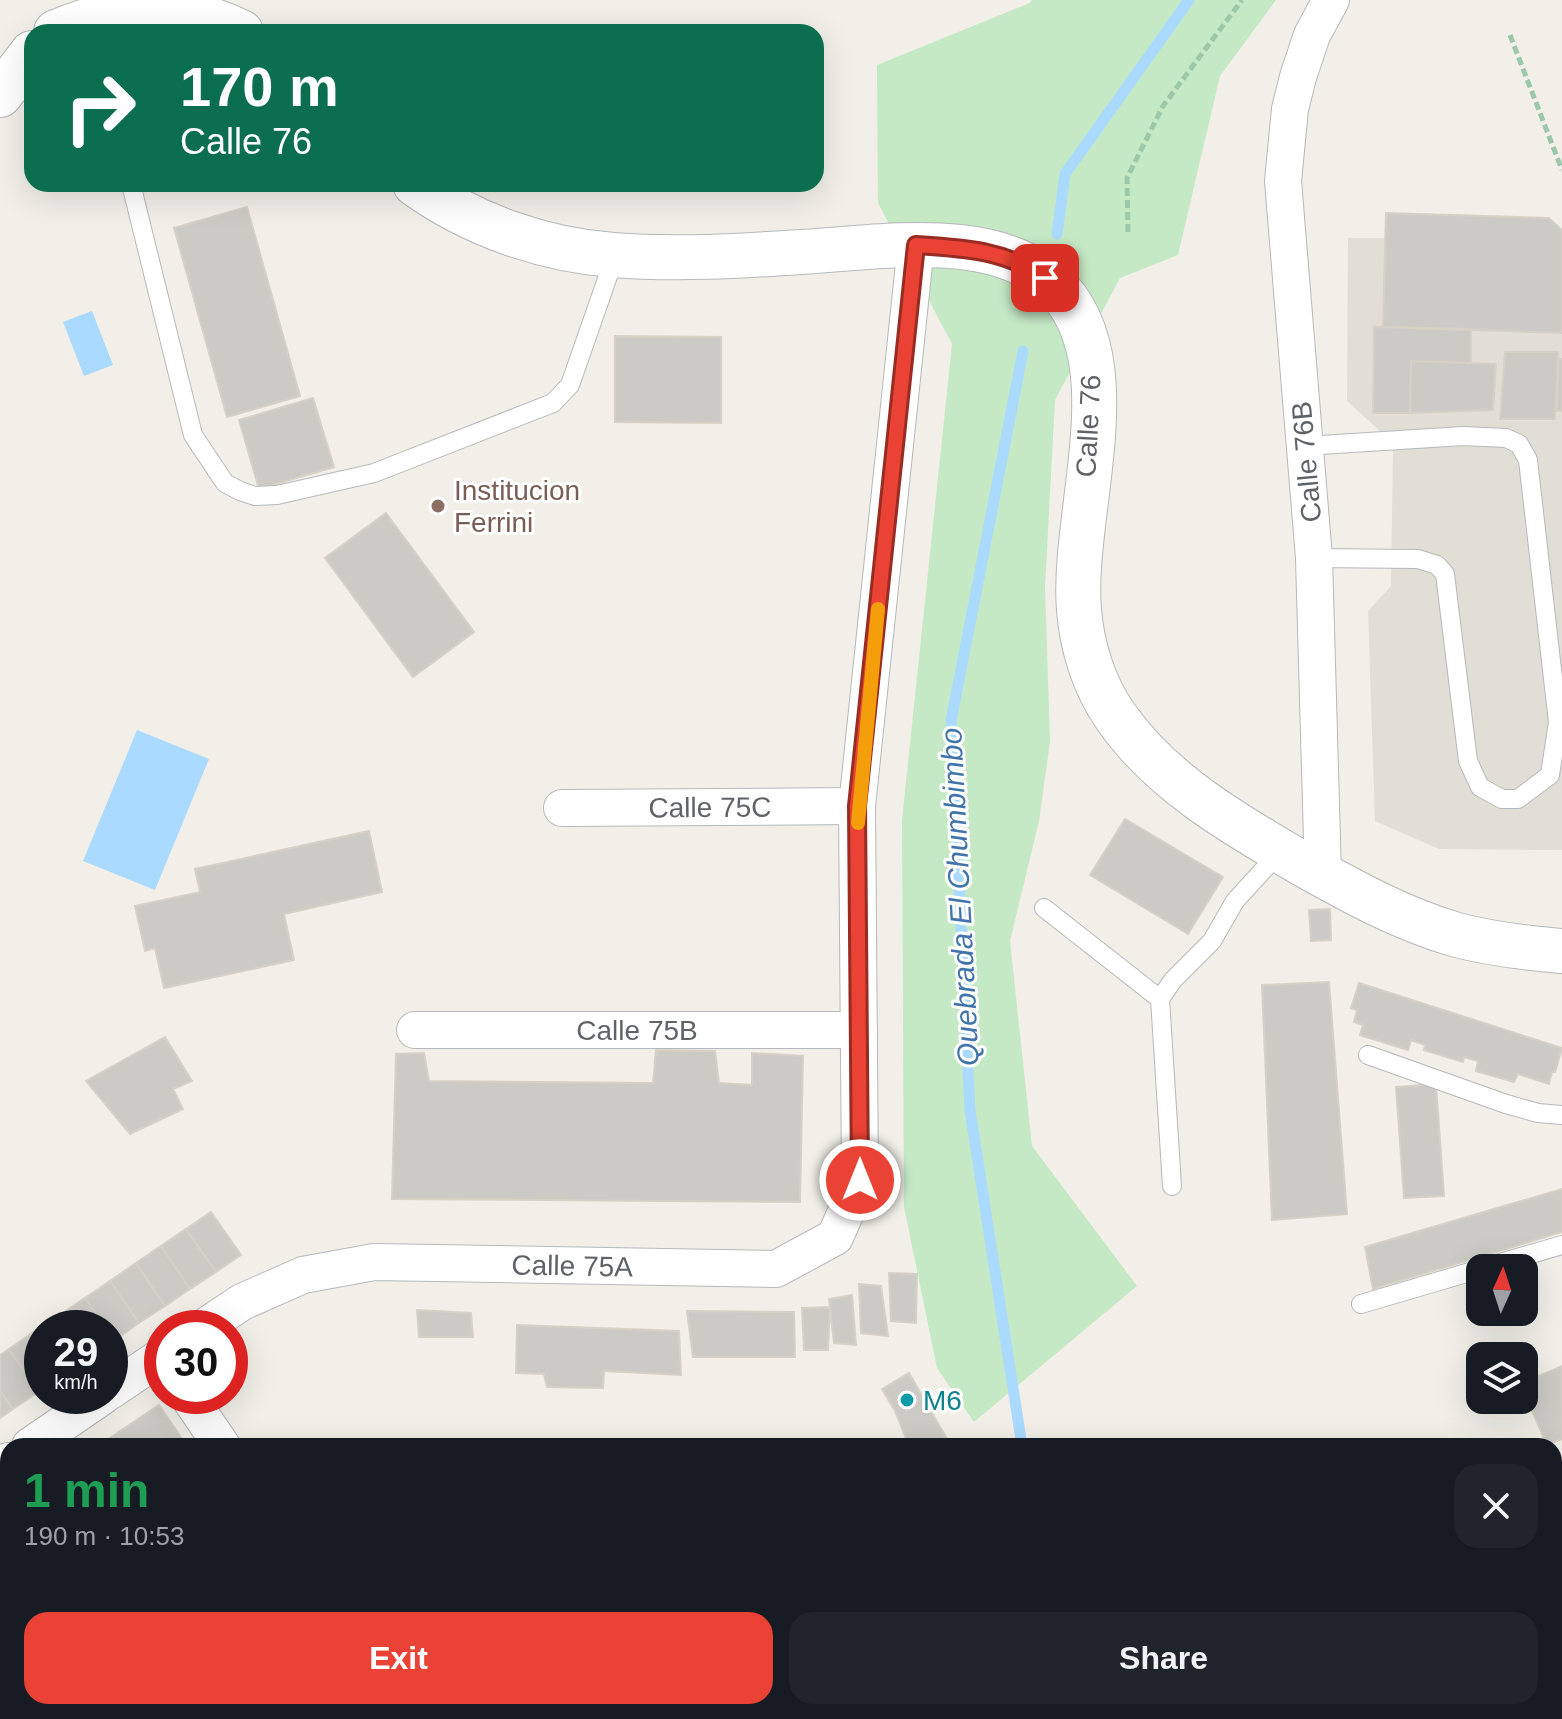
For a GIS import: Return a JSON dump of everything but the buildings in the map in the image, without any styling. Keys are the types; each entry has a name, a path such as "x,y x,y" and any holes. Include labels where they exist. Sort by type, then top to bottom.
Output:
{"street":[{"name":"Calle 76B","path":"1323,875 1314,558 1283,181 1290,109 1306,51 1331,0"},
{"path":"76,24 134,8 168,8 224,24"},
{"path":"0,95 24,64"},
{"name":"Calle 76","path":"428,192 459,211 533,241 562,249 615,256 736,256 916,245 983,250 1032,269 1052,283 1072,307 1081,323 1094,376 1095,409 1078,585 1088,659 1117,719 1153,760 1180,784 1271,845 1384,907 1453,934 1562,951"},
{"path":"859,1030 857,806 916,245"},
{"name":"Calle 75C","path":"562,808 857,806"},
{"name":"Calle 75B","path":"415,1030 859,1030"},
{"name":"Calle 75A","path":"230,1310 303,1275 374,1262 776,1269 835,1237 860,1180 859,1030"},
{"path":"42,1438 77,1414"},
{"path":"200,1414 217,1438"}],"lane":[{"path":"133,192 193,435 225,483 255,496 277,495 374,473 553,403 570,385 615,256"},
{"path":"1305,446 1463,436 1506,438 1519,444 1528,460 1554,596 1558,722 1550,775 1518,799 1502,799 1480,787 1468,761 1445,574 1437,565 1418,559 1314,558"},
{"path":"1172,1186 1160,999 1173,980 1212,941 1235,901 1267,866 1271,845"},
{"path":"1044,908 1160,999"},
{"path":"1368,1055 1506,1104 1538,1113 1562,1115"},
{"path":"1531,1254 1562,1245"},
{"path":"1361,1304 1466,1273"}],"path":[{"path":"1128,232 1127,178 1163,106 1242,0"},
{"path":"1510,35 1562,170"}],"shaded area":[{"path":"1348,238 1562,238 1562,850 1439,849 1375,821 1368,611 1391,586 1393,443 1347,401"}],"green space":[{"path":"1032,0 1276,0 1220,76 1178,255 1120,278 1055,400 1045,587 1050,742 1039,821 1010,941 1032,1146 1137,1286 974,1422 937,1368 904,1207 902,820 952,344 878,203 877,65"}],"water":[{"path":"92,311 113,365 84,376 63,322"},
{"path":"137,730 209,759 155,890 83,861"}],"waterway":[{"name":"Quebrada El Chumbimbo","path":"1057,234 1065,174 1189,0"},
{"name":"Quebrada El Chumbimbo","path":"1021,1438 970,1110 951,721 1023,351"}],"slow traffic":[{"path":"858,823 857,806 878,609"}],"place":[{"name":"Institucion Ferrini","path":"438,506"},
{"name":"M6","path":"907,1400"}],"route":[{"path":"860,1180 857,806 916,245 983,250 1009,258 1045,278"}]}
